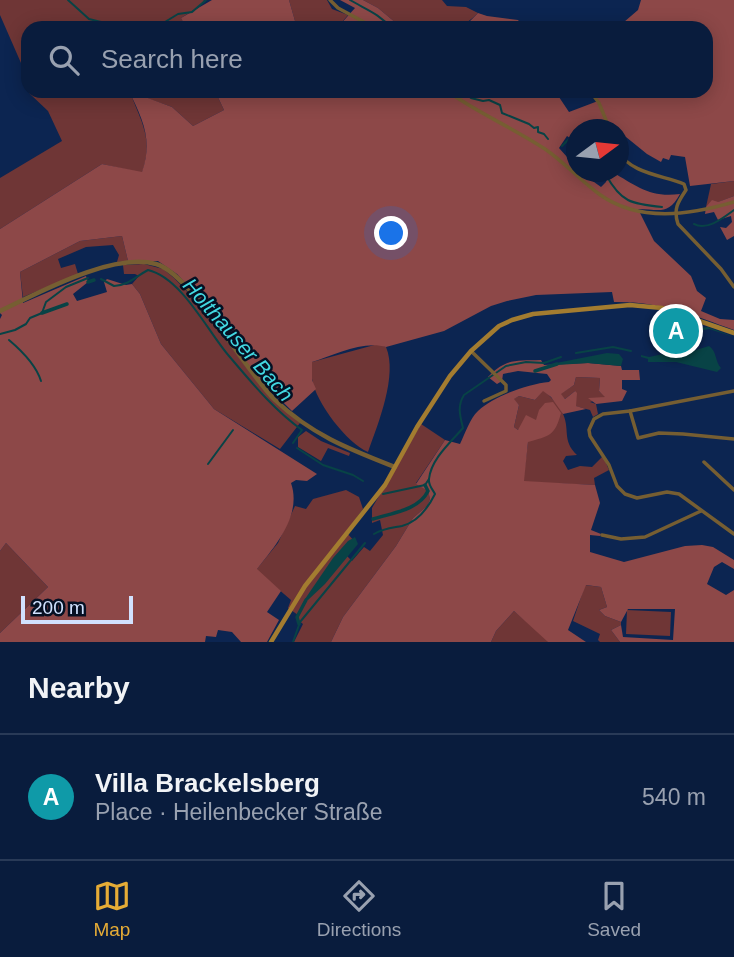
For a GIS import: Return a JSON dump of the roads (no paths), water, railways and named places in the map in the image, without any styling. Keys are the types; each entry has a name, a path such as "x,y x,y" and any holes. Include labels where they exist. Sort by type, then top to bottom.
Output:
{"main road":[{"path":"271,642 305,586 379,493 439,392 471,351 499,326 518,318 546,312 618,305 662,308 734,333"}],"street":[{"path":"330,0 338,8 362,21"},
{"path":"459,98 554,155 586,183 615,203 639,211 675,214 701,211 734,202"},
{"path":"595,98 606,119"},
{"path":"629,162 640,170 684,184 686,190 676,205 678,224 721,269 734,288"},
{"path":"0,310 102,268 132,262 159,265 171,272 194,296 268,393 283,407 324,438 395,467"},
{"path":"471,351 506,385 506,391 484,401"},
{"path":"734,391 603,414 594,419 589,430 621,491 637,498 672,492 679,494 734,534"},
{"path":"630,411 638,438 659,433 734,439"},
{"path":"704,462 734,489"},
{"path":"602,535 621,539 645,537 701,511"}],"waterway":[{"path":"68,0 89,19 97,21"},
{"path":"167,21 178,14 192,12 206,0"},
{"path":"350,0 384,21"},
{"path":"471,98 489,100 500,105 502,113 534,128 538,127 538,132 548,139"},
{"path":"562,146 566,142"},
{"path":"611,182 628,200 662,207"},
{"path":"694,224 709,225 734,210"},
{"name":"Holthauser Bach","path":"101,279 114,286 128,282 148,270 172,283 255,386 302,430 293,443"},
{"name":"Holthauser Bach","path":"0,334 26,324 30,318 42,313 46,302 66,287 88,278"},
{"name":"Holthauser Bach","path":"88,282 94,280"},
{"path":"42,313 67,304"},
{"path":"9,340 36,369 41,381"},
{"path":"576,353 613,347 631,351"},
{"path":"374,534 413,521 429,504 435,494 429,481 433,465 463,428 460,407 464,395 506,366 526,362 544,363 561,357"},
{"path":"535,371 557,364"},
{"path":"208,464 233,430"},
{"name":"Holthauser Bach","path":"297,448 323,465 363,481"},
{"name":"Holthauser Bach","path":"383,494 425,485 429,479"},
{"path":"373,519 412,507 428,491 425,485"},
{"path":"293,642 300,622 365,543"},
{"path":"299,624 297,617 306,600"}],"place":[{"name":"Villa Brackelsberg","path":"676,331"}]}
